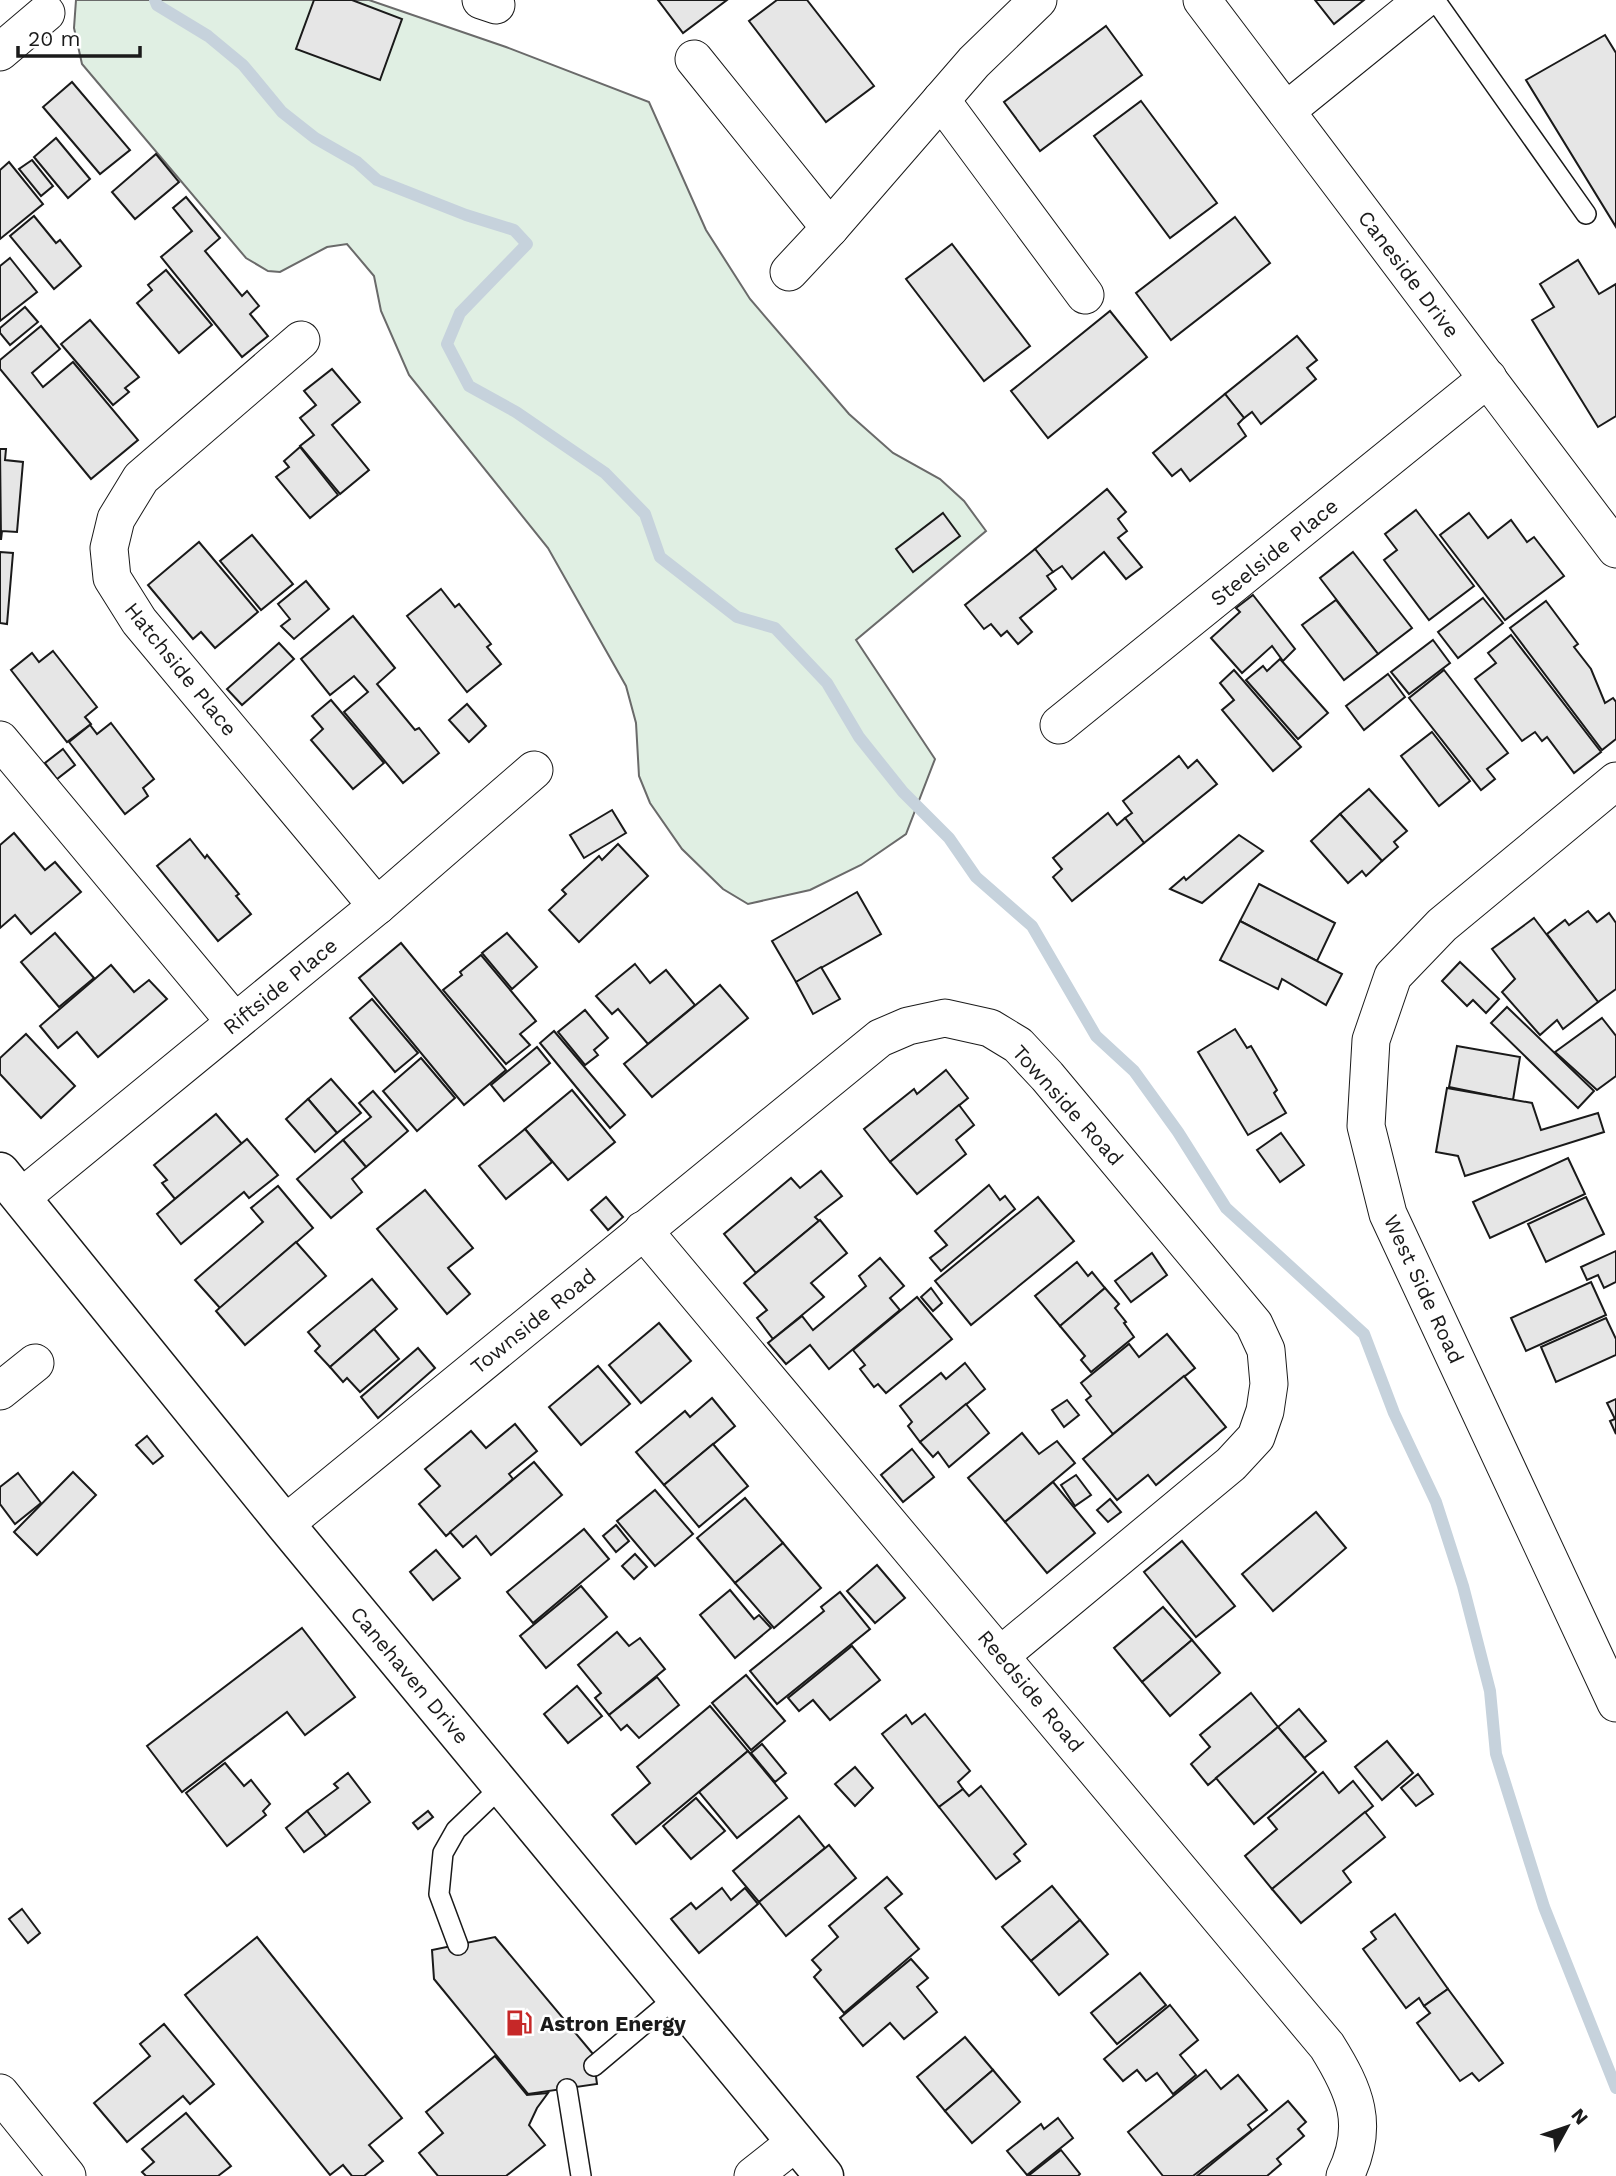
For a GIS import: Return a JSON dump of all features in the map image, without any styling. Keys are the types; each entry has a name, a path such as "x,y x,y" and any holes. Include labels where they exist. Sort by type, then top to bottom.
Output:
{"street":[{"path":"789,272 974,62 1038,0"},
{"name":"Caneside Drive","path":"1202,0 1616,548"},
{"path":"1286,111 1423,0"},
{"path":"0,52 46,13"},
{"path":"694,59 830,228"},
{"path":"940,100 1085,295"},
{"name":"Hatchside Place","path":"302,340 141,478 116,519 109,548 112,578 139,621 377,906"},
{"name":"Steelside Place","path":"1059,725 1488,378"},
{"path":"0,740 235,1022"},
{"name":"Riftside Place","path":"11,1185 235,1022 377,906 534,770"},
{"name":"West Side Road","path":"1616,781 1442,925 1393,976 1371,1040 1366,1126 1388,1214 1616,1703"},
{"name":"Townside Road","path":"285,1524 880,1038 908,1026 945,1018 990,1028 1018,1045 1047,1076 1254,1324 1266,1350 1269,1384 1265,1411 1256,1437 1231,1465 1001,1655"},
{"name":"Canehaven Drive","path":"11,1185 285,1524 824,2176"},
{"name":"Reedside Road","path":"643,1230 1328,2046 1347,2077 1356,2108 1358,2133 1345,2176"},
{"path":"0,1391 35,1363"},
{"path":"5,2109 67,2176"},
{"path":"753,2176 796,2142"}],"lane":[{"path":"1435,0 1586,214"},
{"path":"458,1945 439,1894 443,1853 456,1830 502,1786"},
{"path":"594,2066 676,1997"},
{"path":"567,2089 581,2176"}],"green space":[{"path":"76,0 369,0 506,47 649,102 706,230 750,299 849,414 893,453 940,479 964,501 986,531 856,640 935,759 906,834 861,865 810,890 748,904 723,889 682,849 650,803 639,776 636,723 626,686 548,548 409,375 381,311 374,276 347,244 327,247 280,272 268,271 246,258 82,64 74,28"}],"building":[{"path":"314,0 352,0 402,19 380,80 296,49"},
{"path":"658,0 727,0 683,33"},
{"path":"777,0 807,0 874,86 826,122 749,21"},
{"path":"1315,0 1364,0 1334,24"},
{"path":"1106,26 1142,75 1040,151 1004,102"},
{"path":"1605,35 1616,53 1616,227 1526,80"},
{"path":"72,82 130,150 100,174 43,107"},
{"path":"1141,101 1217,203 1170,238 1094,136"},
{"path":"56,138 90,179 68,198 34,157"},
{"path":"156,154 179,182 135,219 112,192"},
{"path":"32,160 53,186 41,196 19,169"},
{"path":"9,162 43,204 0,239 0,170"},
{"path":"186,197 220,238 205,251 242,296 247,291 259,306 250,314 268,336 242,357 161,257 192,231 173,208"},
{"path":"34,216 56,243 60,240 81,266 54,289 10,236"},
{"path":"1235,217 1270,263 1171,340 1136,293"},
{"path":"952,244 1030,346 984,381 906,279"},
{"path":"10,258 37,292 0,321 0,266"},
{"path":"1578,260 1599,294 1616,284 1616,416 1598,427 1532,320 1554,307 1540,284"},
{"path":"166,270 212,325 179,353 137,303 152,290 148,285"},
{"path":"25,307 38,322 10,345 0,333 0,328"},
{"path":"1110,311 1147,357 1048,438 1011,391"},
{"path":"90,320 139,377 125,388 129,392 113,405 61,344"},
{"path":"41,326 60,349 32,373 43,387 73,362 138,440 91,479 0,369 0,360"},
{"path":"1297,336 1317,360 1307,368 1316,379 1261,424 1252,412 1244,418 1225,394"},
{"path":"332,369 360,402 332,425 369,470 340,494 300,446 314,435 300,418 316,405 304,391"},
{"path":"1225,394 1244,418 1238,424 1246,436 1190,481 1181,469 1172,476 1153,453"},
{"path":"300,447 338,495 310,518 276,477 289,467 284,461"},
{"path":"0,449 6,449 5,460 23,462 17,532 2,531 1,540"},
{"path":"1107,489 1126,512 1118,519 1127,531 1118,538 1142,567 1126,579 1104,552 1072,579 1062,566 1053,572 1035,549"},
{"path":"1416,510 1474,586 1429,620 1384,560 1397,550 1385,534"},
{"path":"943,513 960,536 913,572 896,549"},
{"path":"1469,513 1488,538 1511,520 1527,542 1534,537 1564,576 1505,620 1440,535"},
{"path":"252,535 293,584 261,610 220,561"},
{"path":"199,542 258,612 215,648 201,632 193,639 148,585"},
{"path":"1035,549 1053,572 1047,576 1056,589 1020,618 1032,632 1018,644 1007,631 1001,636 991,624 984,629 965,605"},
{"path":"0,552 13,553 7,624 0,623"},
{"path":"1353,552 1412,628 1378,654 1320,578"},
{"path":"306,581 329,609 294,639 281,626 290,619 278,604"},
{"path":"441,589 455,607 459,604 491,644 487,647 501,664 467,692 407,616"},
{"path":"1253,595 1295,649 1283,661 1272,646 1242,673 1211,638 1240,612 1236,608"},
{"path":"1483,598 1503,623 1458,658 1438,632"},
{"path":"1336,600 1378,654 1344,680 1302,625"},
{"path":"1546,601 1578,644 1574,647 1591,669 1605,703 1613,698 1616,702 1616,739 1602,750 1510,628"},
{"path":"353,616 395,668 377,684 415,730 419,728 439,753 403,783 344,712 368,692 354,676 330,695 301,659"},
{"path":"1511,635 1601,752 1574,773 1547,737 1542,741 1535,732 1522,741 1475,679 1496,663 1488,653"},
{"path":"1433,640 1450,663 1409,694 1391,672"},
{"path":"279,643 294,659 242,705 227,689"},
{"path":"53,651 97,707 85,717 91,724 67,742 11,670 32,653 39,662"},
{"path":"1280,659 1328,713 1298,739 1246,680 1263,666 1267,671"},
{"path":"1234,670 1301,747 1273,771 1222,710 1234,700 1220,683"},
{"path":"1444,670 1508,753 1487,769 1495,779 1481,790 1409,698"},
{"path":"1388,674 1405,697 1364,730 1346,706"},
{"path":"331,700 384,763 353,789 311,740 323,729 312,716"},
{"path":"467,704 486,726 469,742 449,720"},
{"path":"111,723 154,779 143,788 148,796 125,814 69,742 90,725 97,734"},
{"path":"1432,732 1470,781 1439,806 1401,756"},
{"path":"63,749 75,765 57,779 45,763"},
{"path":"1179,756 1188,768 1197,760 1217,784 1144,843 1125,818 1132,813 1123,801"},
{"path":"1369,789 1407,831 1394,842 1398,847 1382,861 1340,814"},
{"path":"612,810 626,833 584,858 570,835"},
{"path":"1108,813 1117,825 1125,818 1144,843 1072,901 1053,877 1062,869 1053,858"},
{"path":"1340,814 1382,861 1366,876 1362,871 1348,883 1311,841"},
{"path":"14,833 45,870 55,862 81,892 31,934 15,915 0,928 0,845"},
{"path":"1239,835 1263,851 1202,903 1170,889 1184,877 1186,880"},
{"path":"190,839 239,894 236,896 251,914 218,941 157,866"},
{"path":"618,844 648,876 579,942 549,910 566,894 562,890 599,856 602,860"},
{"path":"1259,884 1335,923 1317,961 1240,921"},
{"path":"857,892 881,934 796,982 772,941"},
{"path":"1588,911 1597,922 1609,913 1616,923 1616,989 1598,1002 1547,934 1565,920 1569,925"},
{"path":"1534,918 1598,1002 1563,1029 1557,1020 1540,1035 1502,992 1515,979 1492,949"},
{"path":"1240,921 1342,974 1326,1005 1282,979 1278,989 1220,960"},
{"path":"55,933 94,978 59,1007 21,962"},
{"path":"507,933 537,967 512,989 482,953"},
{"path":"401,943 506,1070 464,1105 359,978"},
{"path":"481,955 536,1021 520,1034 530,1045 506,1064 443,990"},
{"path":"1460,962 1499,999 1486,1013 1473,1000 1467,1006 1442,981"},
{"path":"635,964 650,983 666,970 695,1005 648,1044 618,1009 612,1014 596,996"},
{"path":"111,965 134,992 149,980 167,999 98,1057 77,1032 58,1048 40,1026"},
{"path":"821,967 840,999 813,1014 796,982"},
{"path":"720,985 748,1018 652,1097 624,1064"},
{"path":"372,999 418,1053 395,1072 350,1018"},
{"path":"1507,1007 1594,1091 1578,1108 1491,1023"},
{"path":"585,1010 608,1038 594,1050 598,1055 585,1065 558,1032"},
{"path":"1602,1018 1616,1036 1616,1076 1597,1090 1555,1052"},
{"path":"1235,1029 1247,1048 1251,1046 1277,1090 1274,1093 1286,1113 1248,1135 1198,1052"},
{"path":"554,1031 625,1115 610,1128 540,1043"},
{"path":"26,1034 75,1086 41,1118 0,1074 0,1058"},
{"path":"1457,1046 1520,1057 1513,1100 1449,1087"},
{"path":"537,1047 550,1063 504,1101 491,1085"},
{"path":"421,1058 455,1098 417,1131 383,1091"},
{"path":"946,1070 968,1098 890,1162 864,1129 914,1089 917,1094"},
{"path":"331,1079 361,1113 337,1133 308,1099"},
{"path":"1447,1088 1532,1103 1541,1130 1598,1113 1604,1132 1465,1176 1458,1156 1436,1152"},
{"path":"572,1090 615,1142 568,1180 525,1129"},
{"path":"373,1091 408,1131 366,1167 343,1140 371,1117 359,1103"},
{"path":"308,1099 337,1133 315,1152 286,1119"},
{"path":"959,1105 974,1125 956,1140 966,1154 917,1194 890,1162"},
{"path":"216,1114 242,1144 175,1199 162,1183 167,1180 154,1165"},
{"path":"525,1129 552,1162 506,1199 479,1166"},
{"path":"1281,1133 1304,1165 1280,1182 1257,1150"},
{"path":"247,1139 278,1175 249,1198 244,1192 181,1244 157,1214"},
{"path":"343,1140 366,1167 352,1179 362,1192 331,1218 297,1179"},
{"path":"1568,1158 1585,1194 1490,1238 1473,1202"},
{"path":"821,1171 842,1196 815,1217 819,1221 756,1273 724,1234 791,1178 800,1188"},
{"path":"989,1185 1000,1200 1005,1196 1015,1209 941,1271 930,1258 947,1245 935,1231"},
{"path":"278,1186 313,1228 220,1308 195,1280 263,1222 251,1208"},
{"path":"425,1190 473,1248 448,1268 470,1294 447,1314 377,1229"},
{"path":"606,1197 623,1217 608,1230 591,1210"},
{"path":"1038,1197 1074,1241 971,1325 935,1281"},
{"path":"1586,1197 1604,1234 1546,1262 1528,1224"},
{"path":"820,1220 847,1253 811,1283 824,1297 773,1339 757,1318 767,1310 744,1283"},
{"path":"296,1242 326,1276 245,1345 216,1311"},
{"path":"1616,1251 1616,1282 1604,1288 1598,1275 1587,1280 1581,1267"},
{"path":"1152,1253 1167,1275 1131,1302 1115,1281"},
{"path":"880,1258 904,1286 890,1298 900,1310 829,1369 810,1345 786,1364 768,1343 802,1316 813,1330 866,1286 859,1276"},
{"path":"1077,1262 1088,1276 1092,1272 1105,1288 1060,1326 1035,1296"},
{"path":"372,1279 397,1309 330,1367 315,1351 320,1346 308,1332"},
{"path":"1591,1282 1606,1315 1526,1351 1511,1318"},
{"path":"931,1288 942,1303 933,1311 921,1297"},
{"path":"1105,1288 1119,1304 1115,1308 1134,1337 1091,1372 1081,1360 1085,1356 1060,1326"},
{"path":"917,1297 952,1339 886,1393 878,1384 874,1387 860,1369 865,1365 853,1350"},
{"path":"1606,1318 1616,1339 1616,1355 1556,1382 1541,1347"},
{"path":"659,1323 691,1361 641,1403 609,1365"},
{"path":"374,1329 399,1359 360,1392 347,1378 343,1382 330,1367"},
{"path":"1167,1334 1195,1368 1113,1434 1086,1400 1091,1396 1081,1383 1129,1344 1139,1357"},
{"path":"418,1348 435,1368 378,1418 361,1397"},
{"path":"965,1363 985,1389 920,1442 908,1426 912,1422 900,1406 941,1373 946,1379"},
{"path":"598,1366 630,1404 581,1445 549,1407"},
{"path":"1184,1376 1226,1427 1156,1485 1148,1475 1117,1500 1083,1459"},
{"path":"712,1398 735,1426 664,1485 636,1452 685,1411 690,1417"},
{"path":"1616,1399 1616,1434 1610,1421 1615,1419 1607,1403"},
{"path":"1067,1400 1079,1415 1064,1427 1052,1410"},
{"path":"966,1404 989,1433 949,1467 938,1452 933,1457 920,1442"},
{"path":"515,1424 537,1451 509,1474 513,1479 446,1536 419,1504 440,1486 425,1469 471,1431 486,1448"},
{"path":"1022,1433 1039,1454 1057,1441 1075,1463 1005,1522 968,1478"},
{"path":"147,1436 163,1456 153,1464 136,1445"},
{"path":"713,1444 748,1486 699,1527 664,1485"},
{"path":"912,1449 934,1477 903,1502 881,1475"},
{"path":"534,1462 562,1495 491,1555 476,1536 463,1547 450,1532"},
{"path":"73,1472 96,1495 37,1555 14,1532"},
{"path":"18,1473 41,1503 15,1524 0,1504 0,1487"},
{"path":"1076,1475 1091,1495 1075,1506 1061,1485"},
{"path":"1053,1482 1095,1533 1047,1573 1005,1522"},
{"path":"655,1490 693,1534 655,1566 617,1521"},
{"path":"745,1498 783,1543 735,1583 697,1538"},
{"path":"1110,1499 1121,1512 1108,1522 1097,1510"},
{"path":"1316,1512 1346,1548 1273,1611 1242,1574"},
{"path":"616,1525 629,1541 616,1552 603,1536"},
{"path":"584,1529 609,1559 533,1623 507,1592"},
{"path":"1182,1541 1235,1606 1196,1637 1144,1572"},
{"path":"783,1543 821,1588 774,1628 735,1583"},
{"path":"436,1550 460,1578 433,1600 410,1572"},
{"path":"635,1554 647,1567 634,1579 622,1566"},
{"path":"877,1565 905,1598 875,1623 847,1591"},
{"path":"581,1586 607,1617 546,1668 520,1636"},
{"path":"730,1590 754,1619 759,1615 771,1628 735,1658 700,1615"},
{"path":"840,1592 870,1629 777,1704 750,1671 824,1611 821,1607"},
{"path":"1163,1607 1192,1640 1142,1682 1114,1648"},
{"path":"302,1628 355,1697 305,1735 287,1712 182,1792 147,1746"},
{"path":"617,1632 629,1646 640,1638 665,1669 609,1715 595,1698 601,1693 578,1665"},
{"path":"1192,1640 1220,1673 1170,1716 1142,1682"},
{"path":"852,1646 880,1680 830,1720 813,1700 799,1711 788,1698"},
{"path":"746,1675 785,1721 751,1750 712,1703"},
{"path":"657,1677 679,1705 639,1738 627,1725 621,1730 609,1715"},
{"path":"577,1686 602,1716 568,1743 544,1714"},
{"path":"1251,1693 1278,1727 1208,1785 1191,1764 1210,1747 1200,1735"},
{"path":"710,1706 748,1751 636,1844 612,1815 650,1783 637,1767"},
{"path":"1299,1709 1326,1741 1304,1758 1278,1727"},
{"path":"925,1714 970,1771 958,1782 963,1789 939,1807 882,1734 906,1715 912,1724"},
{"path":"1278,1727 1316,1772 1254,1824 1216,1778"},
{"path":"1387,1741 1413,1773 1382,1800 1355,1767"},
{"path":"762,1744 786,1773 775,1782 751,1753"},
{"path":"748,1751 787,1798 737,1838 699,1792"},
{"path":"225,1763 244,1786 251,1780 270,1804 263,1811 266,1815 227,1846 186,1793"},
{"path":"855,1767 873,1788 855,1806 835,1784"},
{"path":"1323,1772 1339,1793 1353,1781 1373,1806 1272,1889 1245,1856 1277,1829 1268,1818"},
{"path":"348,1773 370,1802 326,1836 307,1811 338,1788 334,1784"},
{"path":"1418,1774 1433,1794 1416,1806 1401,1788"},
{"path":"981,1786 1026,1844 1014,1854 1020,1861 996,1879 939,1807 963,1789 969,1796"},
{"path":"696,1798 725,1831 691,1859 663,1826"},
{"path":"307,1811 326,1836 304,1852 286,1828"},
{"path":"428,1811 433,1817 418,1829 413,1823"},
{"path":"1365,1812 1385,1837 1343,1871 1351,1882 1301,1923 1272,1889"},
{"path":"799,1816 825,1848 759,1902 733,1871"},
{"path":"829,1845 856,1878 786,1936 759,1902"},
{"path":"887,1877 902,1894 885,1908 919,1949 844,2013 814,1977 821,1970 812,1960 838,1937 829,1926"},
{"path":"1052,1886 1080,1920 1031,1961 1002,1927"},
{"path":"722,1888 731,1900 745,1888 758,1904 699,1953 671,1919 691,1903 696,1909"},
{"path":"22,1909 40,1933 28,1943 9,1919"},
{"path":"1395,1914 1448,1989 1424,2006 1419,1998 1406,2008 1363,1949 1376,1939 1371,1932"},
{"path":"1080,1920 1108,1954 1059,1995 1031,1961"},
{"path":"257,1937 402,2118 369,2145 383,2161 364,2176 352,2176 343,2165 330,2175 185,1995"},
{"path":"495,1937 593,2054 597,2084 528,2094 434,1979 432,1950"},
{"path":"911,1959 928,1978 917,1987 937,2012 904,2039 890,2023 863,2046 840,2018"},
{"path":"1140,1973 1166,2005 1117,2044 1091,2013"},
{"path":"1448,1989 1503,2063 1479,2081 1472,2073 1460,2081 1417,2023 1430,2013 1424,2006"},
{"path":"1170,2005 1198,2040 1180,2055 1196,2075 1173,2094 1157,2073 1146,2081 1137,2070 1123,2081 1104,2059"},
{"path":"164,2024 214,2084 190,2104 183,2096 127,2142 94,2103 150,2056 140,2044"},
{"path":"965,2037 993,2070 945,2111 917,2077"},
{"path":"495,2056 527,2095 548,2093 529,2125 545,2145 506,2176 438,2176 419,2153 443,2133 426,2112"},
{"path":"993,2070 1020,2102 972,2143 945,2111"},
{"path":"1206,2070 1221,2089 1238,2075 1267,2110 1248,2125 1252,2130 1193,2176 1163,2176 1128,2132"},
{"path":"1288,2101 1306,2122 1298,2129 1304,2136 1277,2159 1281,2164 1267,2176 1197,2176"},
{"path":"186,2113 231,2166 218,2176 146,2176 142,2172 154,2162 142,2149"},
{"path":"1058,2118 1073,2138 1027,2175 1007,2151 1041,2124 1044,2129"},
{"path":"1061,2150 1080,2174 1078,2176 1028,2176"}],"waterway":[{"path":"155,0 157,5 208,36 243,65 282,112 315,138 357,162 377,180 466,215 514,230 527,244 460,313 447,344 469,386 516,412 605,473 645,514 660,557 737,617 775,628 827,683 859,737 903,792 949,838 976,877 1032,926 1096,1036 1134,1071 1178,1132 1226,1208 1364,1334 1394,1413 1436,1502 1463,1586 1490,1691 1496,1754 1544,1907 1616,2088"}],"place":[{"name":"Astron Energy","path":"519,2023"}]}
